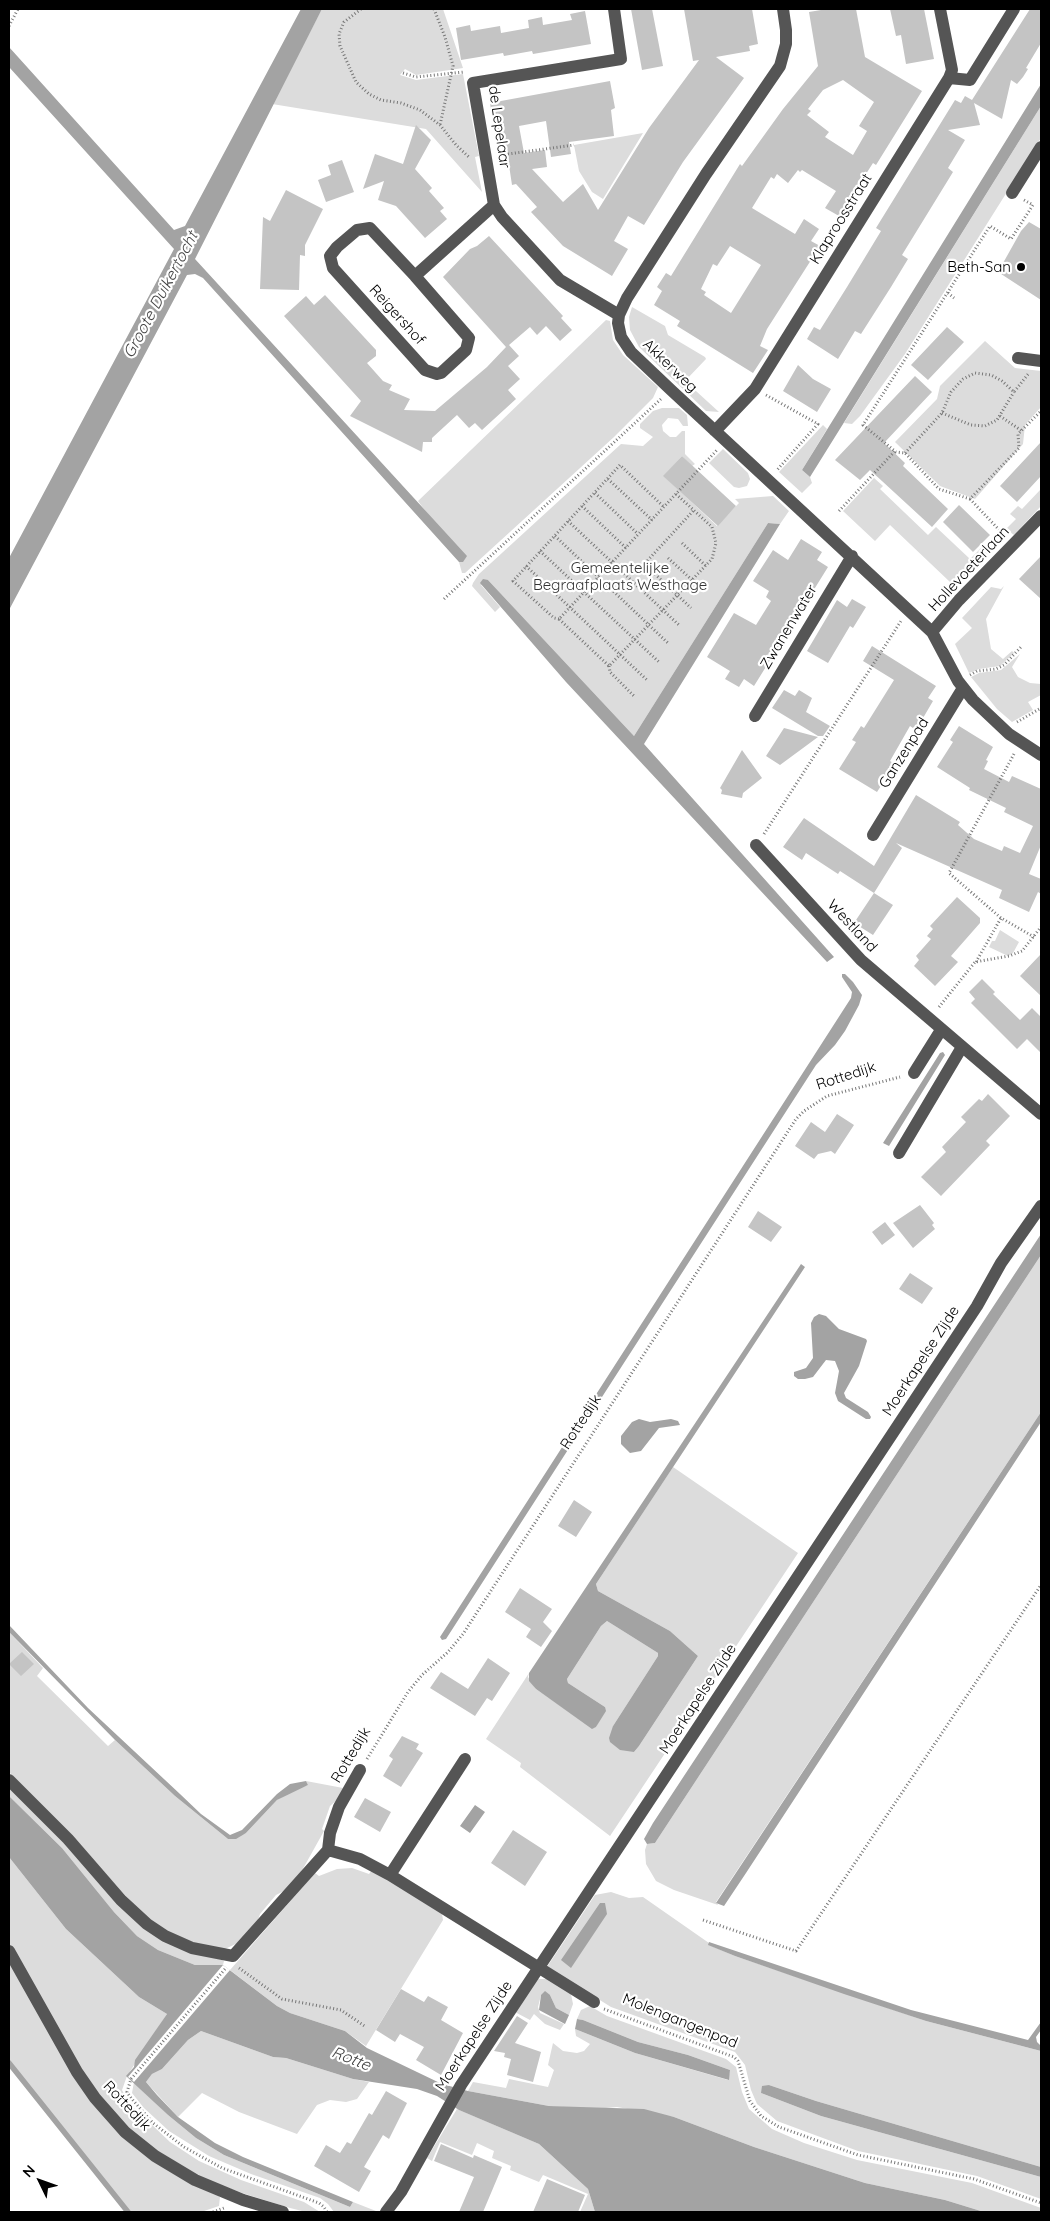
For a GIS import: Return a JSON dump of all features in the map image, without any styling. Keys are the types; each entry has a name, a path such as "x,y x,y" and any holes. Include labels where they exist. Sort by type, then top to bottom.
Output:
{"street":[{"name":"de Lepelaar","path":"614,9 622,59 473,83 494,204 502,217 560,280 619,315"},
{"path":"619,315 639,278 706,174 780,66 786,44 786,30 782,9"},
{"path":"940,9 952,70 949,78 970,80 1014,9"},
{"name":"Klaproosstraat","path":"715,431 754,388 949,78"},
{"path":"1012,193 1041,148"},
{"path":"415,276 494,204"},
{"name":"Reigershof","path":"370,228 415,276 469,338 466,350 441,373 437,374 425,370 333,268 330,256 337,247 357,230 370,228"},
{"name":"Akkerweg","path":"619,315 619,330 631,352 932,632"},
{"path":"1018,358 1040,361"},
{"name":"Hollevoeterlaan","path":"1041,516 959,600 932,632 961,685 1004,730 1041,755"},
{"name":"Zwanenwater","path":"755,716 852,556"},
{"name":"Ganzenpad","path":"873,835 961,685"},
{"name":"Westland","path":"756,845 861,960 1041,1114"},
{"path":"914,1073 941,1030"},
{"path":"899,1153 962,1047"},
{"name":"Moerkapelse Zijde","path":"386,2212 401,2192 461,2085 1041,1206"},
{"path":"390,1875 464,1759"},
{"name":"Rottedijk","path":"328,1850 330,1833 339,1807 360,1770"},
{"path":"9,1780 68,1839 120,1900 147,1924 165,1936 192,1948 233,1956 240,1951 328,1850 360,1859 390,1875 594,2002"},
{"name":"Rottedijk","path":"9,1951 77,2072 100,2104 125,2132 154,2156 195,2180 243,2200 284,2212"}],"path":[{"path":"9,26 18,9"},
{"path":"361,9 344,22 339,34 340,46 356,82 369,94 381,100 412,106 440,125 456,145 472,160 574,145"},
{"path":"434,9 445,37 453,66 440,125"},
{"path":"1012,193 1033,205 1011,239 990,226 863,425 895,451 905,453 939,489 970,499 1014,545"},
{"path":"948,293 954,298"},
{"path":"942,413 971,425 985,426 997,420 1014,392 1040,361"},
{"path":"905,453 942,413 951,392 963,379 975,373 991,375 1014,392"},
{"path":"754,388 818,424 768,480"},
{"path":"444,599 671,390"},
{"path":"970,499 1019,448 1018,434 1041,411"},
{"path":"1000,416 1022,431"},
{"path":"559,618 725,440"},
{"path":"839,511 895,451"},
{"path":"635,696 610,672 609,666 559,618 554,618 513,581 620,465 664,507"},
{"path":"608,479 652,520"},
{"path":"595,493 638,534"},
{"path":"609,666 712,559 715,550 715,536 712,527 676,494"},
{"path":"582,506 626,548"},
{"path":"638,571 694,511"},
{"path":"568,521 680,626"},
{"path":"555,536 670,644"},
{"path":"682,543 706,566"},
{"path":"540,551 659,662"},
{"path":"668,558 703,590"},
{"path":"526,566 647,680"},
{"path":"655,574 691,608"},
{"path":"756,845 908,609"},
{"path":"961,685 977,671 996,669 1004,665 1021,647"},
{"path":"1004,730 1041,708"},
{"path":"1020,742 949,873 1001,918 1034,937"},
{"path":"931,1021 940,1006 975,962 1001,918"},
{"path":"975,962 1009,956 1022,951 1041,928"},
{"name":"Rottedijk","path":"360,1770 408,1692 422,1674 448,1652 463,1634 796,1119 827,1096 914,1073"},
{"path":"703,1920 796,1951 1041,1585"},
{"path":"233,1956 239,1968 282,1999 340,2010 366,2026"},
{"path":"226,1968 131,2079 128,2092 131,2098 154,2123 184,2147 222,2168 319,2203 327,2212"},
{"name":"Molengangenpad","path":"594,2002 604,2008 734,2057 738,2061 746,2090 753,2106 767,2120 779,2127 858,2155 974,2179 1041,2203"}],"green space":[{"path":"322,9 443,9 463,68 416,75 405,69 400,75 416,80 463,74 479,156 475,157 482,192 426,129 272,104"},
{"path":"1041,106 1041,138 905,354 860,416 852,424 844,423"},
{"path":"643,133 603,199 592,192 579,171 574,145"},
{"path":"632,307 665,326 668,335 705,357 706,359 685,381 719,412 706,411 639,347 630,330 629,317"},
{"path":"606,320 610,321 613,340 623,355 658,387 653,398 614,437 465,573 462,573 459,562 463,562 418,501"},
{"path":"985,341 1015,368 1041,371 1041,407 1025,425 1023,444 975,499 940,486 895,442 937,399 940,386"},
{"name":"Gemeentelijke Begraafplaats Westhage","path":"662,408 679,408 687,415 688,426 683,426 678,419 668,418 662,425 663,431 670,437 676,437 682,431 685,431 685,454 695,464 692,466 682,456 664,476 717,526 739,503 735,499 773,496 789,511 780,524 768,523 634,736 488,580 481,585 500,607 495,612 472,586 479,574 621,444 643,446 653,437 640,428 640,424 653,411"},
{"path":"823,425 827,429 802,470 810,477 812,483 802,493 779,472"},
{"path":"723,449 748,473 750,479 747,486 734,487 709,463"},
{"path":"874,478 883,486 880,489 928,535 936,527 970,559 983,546 989,553 965,576 959,575 950,582 890,525 875,541 843,511"},
{"path":"1041,489 1041,506 1014,535 1006,529 1016,519 1010,514 1018,506 1022,509"},
{"path":"1004,586 986,619 991,649 1003,659 1012,651 1014,653 1000,666 979,669 969,673 955,644 972,628 962,618 991,587 1001,589"},
{"path":"1020,654 1012,667 1018,677 1030,683 1041,684 1041,695 1028,702 1033,710 1012,722 997,709 971,677 979,673 1001,670"},
{"path":"1000,930 1019,942 1013,953 1008,956 989,947 992,941 995,941"},
{"path":"1041,1255 1041,1412 716,1902 718,1905 674,1890 656,1881 646,1864 645,1850 647,1844 655,1843"},
{"path":"673,1467 798,1553 610,1836 520,1767 521,1763 486,1739 529,1673 528,1677 536,1689 592,1728 596,1727 605,1707 568,1683 567,1679 601,1626 607,1621 658,1653 658,1656 613,1726 634,1752 639,1746 698,1656 670,1631 598,1591 596,1584"},
{"path":"9,1632 43,1668 37,1676 108,1746 115,1740 175,1796 228,1839 246,1833 277,1800 294,1790 308,1785 306,1781 343,1788 338,1799 330,1806 322,1829 324,1831 300,1874 284,1891 276,1895 260,1914 257,1923 242,1941 225,1949 207,1948 160,1929 142,1914 76,1841 9,1772"},
{"path":"9,1786 67,1843 129,1913 224,1961 223,1965 195,1965 158,1950 137,1936 114,1912 62,1848 9,1796"},
{"path":"9,1857 66,1929 139,1997 167,2014 127,2076 122,2090 129,2103 170,2142 199,2161 241,2180 304,2202 320,2212 306,2212 290,2208 197,2176 135,2136 110,2110 81,2070 9,1943"},
{"path":"352,1868 369,1874 372,1870 442,1914 443,1920 366,2046 345,2031 290,2013 277,2006 230,1970 315,1873 319,1876 337,1869"},
{"path":"611,1892 629,1898 643,1897 709,1943 709,1945 735,1956 926,2021 1041,2051 1041,2167 816,2101 769,2085 761,2093 821,2116 1041,2177 1041,2199 977,2176 858,2151 777,2121 757,2104 751,2090 745,2065 735,2052 611,2007 547,1967 595,1895"},
{"path":"9,1959 101,2112 220,2197 219,2206 201,2212 129,2212 9,2062"},
{"path":"537,1979 548,1979 571,1994 573,2004 569,2015 556,2008 550,1995 541,1995 538,2007 540,2013 564,2024 560,2030 545,2024 534,2014 530,2020 513,2011"},
{"path":"590,2006 607,2016 726,2059 736,2067 742,2092 749,2109 772,2129 804,2143 857,2160 972,2183 1041,2208 1041,2212 984,2212 945,2200 865,2183 754,2147 674,2117 617,2107 595,2109 549,2106 468,2091 473,2082 506,2088 509,2079 548,2087 554,2070 548,2065 553,2043 563,2051 577,2053 584,2051 590,2044 576,2036 575,2029 635,2053 728,2080 730,2070 688,2055 638,2042 577,2019 581,2010"},
{"path":"201,2031 273,2057 286,2058 353,2079 369,2082 357,2099 346,2102 330,2100 317,2105 297,2134 239,2112 202,2093 178,2117 146,2082 152,2074 162,2069 188,2040"},
{"path":"134,2082 168,2115 196,2138 224,2155 350,2207 353,2202 376,2211 334,2212 320,2198 251,2174 209,2156 169,2131 144,2108 132,2093"},
{"path":"457,2109 539,2144 588,2189 595,2212 580,2212 588,2194 543,2175 539,2182 510,2170 511,2166 492,2158 494,2151 477,2143 472,2155 440,2142 432,2161 427,2158"}],"water":[{"name":"Groote Duikertocht","path":"301,9 322,9 195,259 467,556 463,562 459,562 203,278 195,274 187,275 9,610 9,558 174,249 9,67 9,47 174,230 185,226"},
{"path":"1041,84 1041,106 810,477 802,470"},
{"path":"768,523 780,524 644,744 834,957 827,962 566,682 480,583 483,579 488,580 634,736"},
{"path":"842,974 845,974 853,982 862,995 859,1005 845,1031 816,1065 446,1639 442,1640 440,1637 851,998 852,992"},
{"path":"943,1052 945,1055 889,1146 883,1143 940,1053"},
{"path":"1041,1234 1041,1255 655,1843 647,1844 644,1839 653,1823"},
{"path":"801,1264 805,1267 596,1584 598,1591 670,1631 698,1656 639,1746 634,1752 620,1750 610,1742 609,1738 613,1726 658,1656 658,1653 607,1621 601,1626 567,1679 568,1683 605,1707 606,1711 596,1727 592,1729 536,1689 529,1681 529,1673"},
{"path":"819,1314 826,1316 839,1329 867,1341 859,1366 844,1393 846,1398 868,1412 871,1417 870,1419 866,1419 838,1401 835,1393 839,1371 835,1361 826,1360 813,1377 798,1379 794,1376 794,1372 806,1368 813,1358 811,1323 814,1317"},
{"path":"1041,1412 1041,1422 746,1873 724,1906 716,1903"},
{"path":"639,1419 650,1422 671,1419 678,1421 680,1425 659,1428 641,1451 630,1453 621,1444 621,1436 632,1422"},
{"path":"9,1625 88,1708 201,1814 230,1835 242,1830 277,1794 290,1784 306,1781 308,1785 277,1800 246,1833 236,1839 228,1839 175,1796 115,1740 9,1632"},
{"name":"Rotte","path":"9,1796 62,1848 114,1912 137,1936 158,1950 195,1965 223,1965 277,2006 290,2013 345,2031 367,2048 442,2084 468,2091 549,2106 644,2109 674,2117 754,2147 865,2183 945,2200 984,2212 595,2212 588,2189 539,2144 459,2110 437,2096 417,2089 353,2079 286,2058 273,2057 201,2031 188,2040 162,2069 152,2074 146,2082 157,2095 178,2117 215,2143 243,2157 353,2202 350,2207 224,2155 196,2138 126,2076 134,2067 135,2060 167,2014 139,1997 66,1929 9,1857"},
{"path":"475,1805 485,1812 470,1833 460,1826"},
{"path":"600,1903 605,1903 607,1914 571,1968 561,1960"},
{"path":"709,1942 911,2010 1028,2040 1041,2022 1041,2030 1036,2037 1037,2042 1041,2046 1041,2051 926,2021 735,1956 708,1945"},
{"path":"545,1991 550,1995 556,2008 569,2015 565,2024 539,2010 541,1995"},
{"path":"577,2019 638,2042 688,2055 730,2070 729,2080 635,2053 575,2029"},
{"path":"769,2085 816,2101 1041,2167 1041,2177 821,2116 761,2093 762,2086"}],"pier":[{"path":"223,1965 230,1970 134,2082 128,2077"}],"building":[{"path":"631,9 652,9 663,66 642,70"},
{"path":"684,9 752,9 758,44 749,46 750,51 716,57 744,78 683,162 644,225 628,216 614,241 628,249 612,276 563,246 531,212 537,207 516,184 512,185 501,129 494,129 490,103 610,81 615,108 611,110 614,136 569,142 571,154 551,157 546,121 519,126 524,153 545,150 547,167 532,169 563,202 583,184 598,210 649,128 699,60 693,61"},
{"path":"827,9 856,9 865,57 922,91 876,165 873,163 839,216 825,208 836,191 802,170 800,172 798,170 788,183 777,174 774,179 771,177 752,208 795,234 804,219 819,229 811,241 820,246 767,329 760,346 768,350 753,373 677,326 680,321 654,305 662,291 657,287 666,273 671,276 740,164 742,166 783,109 818,66 809,12","holes":["843,80 874,102 859,126 867,131 853,155 825,137 829,132 807,115 811,111 808,109 823,90","730,246 761,265 731,313 704,295 706,292 701,289 713,264 717,266"]},
{"path":"890,9 924,9 934,59 906,64 901,35 896,36"},
{"path":"1030,9 1041,9 1041,43 1026,68 1028,69 1023,77 1017,84 1011,80 1002,119 974,103 980,125 948,130 965,140 948,168 953,172 902,255 908,259 891,287 861,334 855,331 838,359 807,339 814,327 820,330 847,287 881,231 876,228 955,100 961,103 965,96 972,100"},
{"path":"585,11 591,44 533,54 532,51 504,56 503,53 461,60 456,28 470,25 471,31 500,26 501,33 529,28 528,20 542,17 543,25 572,20 570,14"},
{"path":"416,125 431,140 415,169 432,188 429,191 444,208 440,211 447,219 425,238 396,206 378,200 384,181 363,189 375,154 403,164"},
{"path":"342,160 354,192 326,202 318,180 331,175 328,165"},
{"path":"286,190 323,209 305,245 305,256 300,255 299,290 260,289 263,217 270,221"},
{"name":"Beth-San","path":"1029,222 1041,229 1041,300 998,272 1021,231"},
{"path":"489,236 563,316 561,318 572,330 560,341 546,326 537,335 530,327 509,345 519,356 508,366 520,379 508,390 516,399 482,430 475,423 469,428 457,415 432,438 432,442 423,442 422,452 350,416 361,401 284,316 306,296 314,305 325,295 376,350 376,356 367,363 383,381 392,385 389,390 410,399 404,410 435,411 487,367 506,347 443,277 470,249"},
{"path":"947,327 964,342 928,380 911,365"},
{"path":"798,365 813,379 831,389 817,412 783,391"},
{"path":"915,376 932,392 884,443 905,463 903,466 948,509 932,527 870,470 860,480 835,460"},
{"path":"1041,442 1041,476 1017,502 1000,486"},
{"path":"682,456 736,506 718,526 663,476"},
{"path":"959,505 990,535 973,552 943,522"},
{"path":"801,539 822,552 817,560 828,567 754,686 744,679 739,687 725,679 730,671 707,657 734,613 756,625 771,601 766,597 769,591 753,581 773,550 788,560"},
{"path":"1041,556 1041,599 1019,579"},
{"path":"852,599 866,607 853,628 850,626 828,663 807,651 837,600 847,607"},
{"path":"872,646 936,686 928,698 933,701 916,730 910,726 890,761 895,764 877,792 839,769 856,742 852,740 861,726 864,728 894,680 863,661"},
{"path":"784,690 795,696 799,690 812,698 806,712 830,726 823,736 818,736 772,708"},
{"path":"959,726 993,747 986,760 988,761 984,769 1009,782 1012,776 1041,789 1041,845 1029,874 1041,879 1041,894 1038,892 1029,912 999,898 1002,890 896,843 902,848 874,893 840,871 838,874 806,853 802,860 783,847 804,818 874,866 916,795 960,822 958,825 974,839 1002,851 1004,846 1020,853 1033,826 1004,812 1006,808 969,790 970,788 937,767 953,742 950,740"},
{"path":"784,728 818,737 780,765 766,756"},
{"path":"742,750 762,778 743,793 742,798 721,794 722,790 720,788"},
{"path":"874,893 893,905 873,935 854,923"},
{"path":"957,897 980,918 980,923 951,956 958,962 935,986 914,966 919,960 916,956 931,939 927,936 933,929 930,926"},
{"path":"1041,954 1041,996 1020,976"},
{"path":"982,979 995,992 993,994 1020,1020 1032,1008 1041,1017 1041,1053 1027,1039 1017,1049 971,1003 975,999 969,992"},
{"path":"988,1094 1010,1116 986,1141 990,1145 941,1196 921,1177 946,1152 942,1147 966,1122 961,1117 979,1099 982,1101"},
{"path":"837,1114 854,1125 835,1154 831,1151 818,1154 814,1159 795,1146 811,1122 825,1132"},
{"path":"920,1205 934,1223 932,1225 935,1229 913,1248 893,1223"},
{"path":"758,1211 782,1227 771,1242 748,1227"},
{"path":"885,1222 895,1235 882,1245 872,1232"},
{"path":"910,1273 933,1288 922,1304 899,1289"},
{"path":"574,1500 592,1512 576,1537 558,1526"},
{"path":"520,1588 552,1609 543,1622 552,1631 541,1647 526,1637 531,1629 505,1612"},
{"path":"22,1652 34,1664 21,1676 9,1664"},
{"path":"488,1658 510,1673 492,1701 487,1698 475,1716 430,1688 441,1672 468,1689"},
{"path":"402,1736 419,1744 416,1749 423,1753 401,1787 383,1776 393,1759 389,1756"},
{"path":"365,1798 391,1812 380,1832 354,1817"},
{"path":"513,1830 547,1852 525,1886 491,1863"},
{"path":"401,1989 424,2002 428,1996 448,2007 441,2020 463,2033 441,2075 416,2060 424,2047 400,2034 395,2042 376,2030"},
{"path":"517,2016 528,2023 515,2043 541,2052 533,2082 507,2075 511,2059 504,2057 505,2053 494,2051"},
{"path":"386,2091 407,2103 389,2139 383,2135 364,2167 371,2171 359,2192 314,2166 326,2145 340,2153 347,2142 351,2144 369,2113 372,2115"},
{"path":"441,2144 473,2158 474,2155 502,2167 483,2212 459,2212 474,2177 434,2161"},
{"path":"547,2179 585,2195 578,2212 533,2212"}],"waterway":[{"path":"9,2063 128,2212"}],"place":[{"name":"Beth-San","path":"1021,267"}]}
